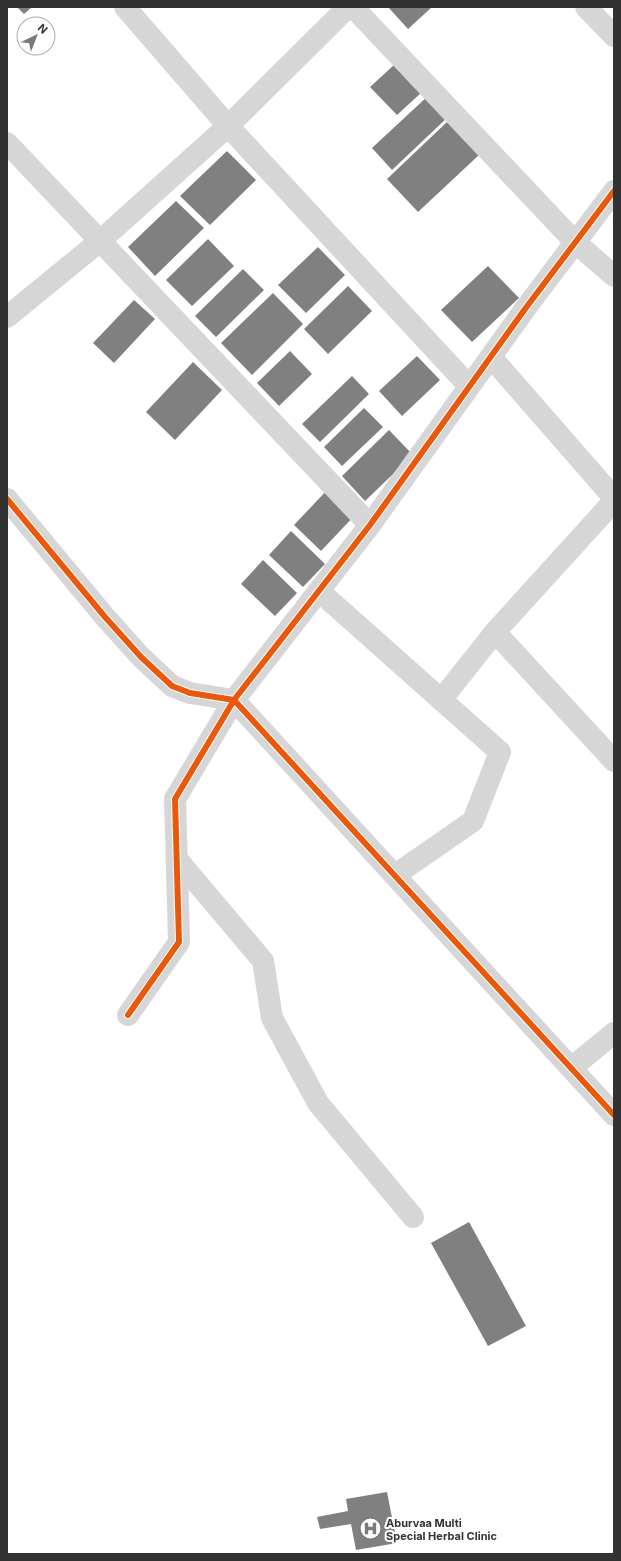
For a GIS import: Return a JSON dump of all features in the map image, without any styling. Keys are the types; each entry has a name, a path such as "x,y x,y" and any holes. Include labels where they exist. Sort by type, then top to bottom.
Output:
{"street":[{"path":"125,7 228,126 470,386"},
{"path":"7,317 100,241 228,126 348,7"},
{"path":"353,7 575,242 614,276"},
{"path":"586,7 614,36"},
{"path":"7,143 370,525"},
{"path":"128,1015 179,942 175,799 234,700 370,525 575,242 614,191"},
{"path":"441,700 495,632 614,499 491,357"},
{"path":"7,499 105,617 141,656 172,686 190,693 234,700 614,1115"},
{"path":"319,591 500,752 473,821 395,875"},
{"path":"495,632 614,761"},
{"path":"177,859 263,961 272,1018 318,1103 413,1217"},
{"path":"571,1068 614,1033"}],"building":[{"path":"17,7 32,7 24,14"},
{"path":"388,7 432,7 408,29"},
{"path":"395,64 422,92 397,115 370,87"},
{"path":"429,95 449,116 392,170 372,148"},
{"path":"447,122 479,155 418,212 387,179"},
{"path":"227,151 256,180 210,225 180,196"},
{"path":"176,201 204,228 155,276 128,247"},
{"path":"208,239 234,266 192,306 166,280"},
{"path":"318,247 345,275 306,313 278,285"},
{"path":"488,266 519,298 472,342 441,310"},
{"path":"243,269 264,290 216,337 195,316"},
{"path":"348,286 372,311 328,354 304,329"},
{"path":"273,293 303,324 252,375 221,343"},
{"path":"134,300 155,319 114,363 93,343"},
{"path":"290,351 312,374 279,406 257,383"},
{"path":"417,356 440,380 402,416 379,391"},
{"path":"193,362 222,390 175,440 146,412"},
{"path":"352,376 369,394 320,442 302,424"},
{"path":"364,408 383,427 342,466 324,447"},
{"path":"389,430 413,455 365,501 342,476"},
{"path":"330,487 357,513 321,551 294,525"},
{"path":"291,531 325,564 303,587 269,555"},
{"path":"263,560 297,593 275,616 241,584"},
{"path":"469,1222 526,1326 488,1346 431,1243"},
{"path":"387,1492 397,1543 356,1550 351,1524 320,1529 317,1517 348,1511 346,1499"}],"cycle path":[{"path":"7,499 105,617 141,657 172,686 190,693 234,700 370,525 525,309 614,191"},
{"path":"128,1015 179,942 175,799 234,700 614,1115"}],"place":[{"name":"Aburvaa Multi Special Herbal Clinic","path":"371,1529"}]}
